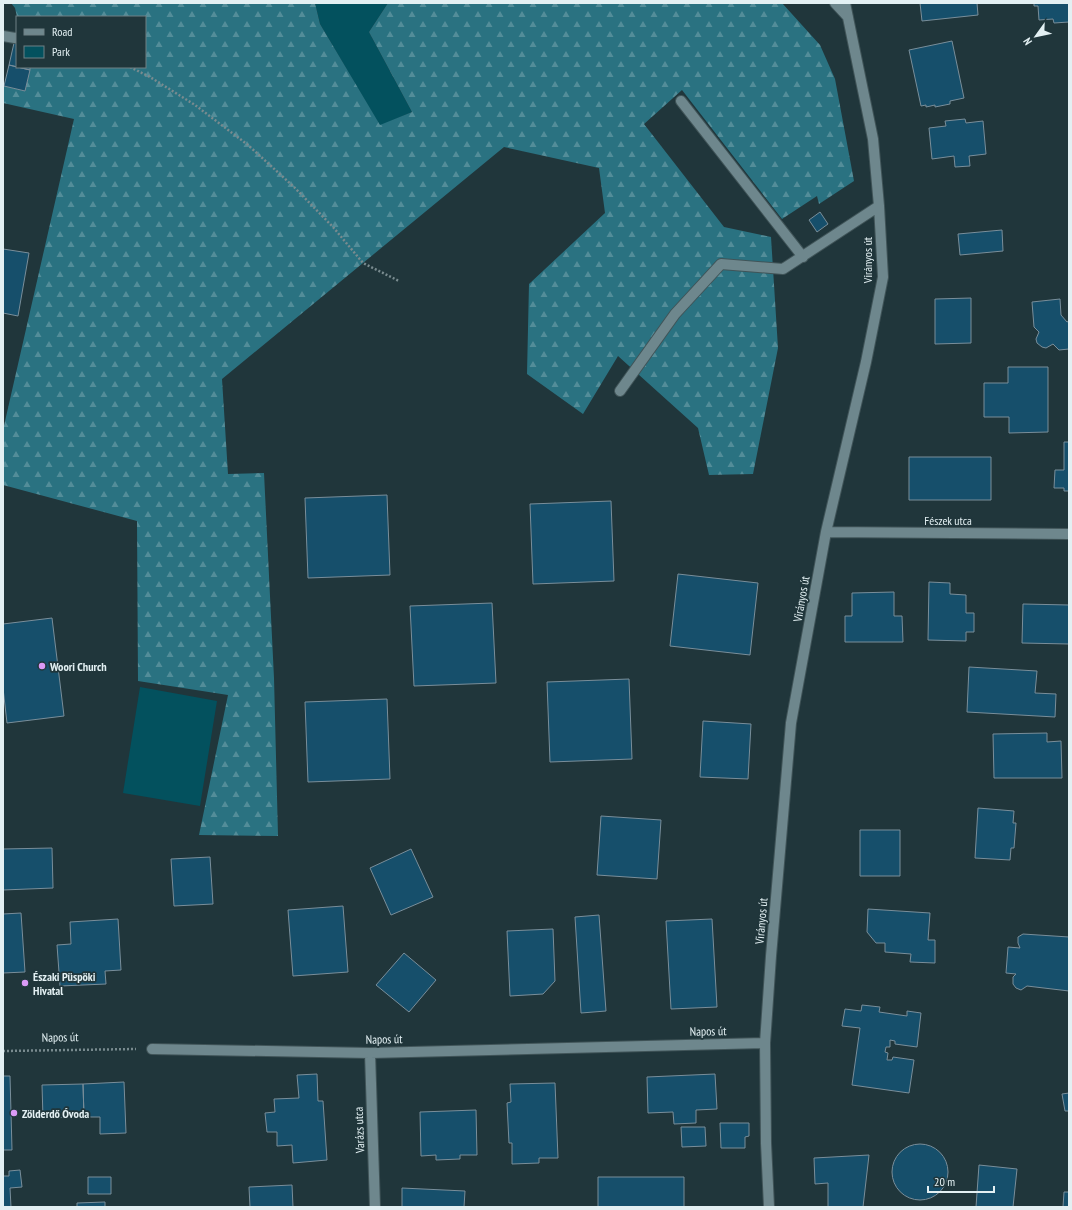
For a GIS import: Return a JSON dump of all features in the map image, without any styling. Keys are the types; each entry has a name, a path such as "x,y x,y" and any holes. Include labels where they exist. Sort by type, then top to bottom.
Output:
{"street":[{"path":"835,3 848,17"},
{"name":"Virányos út","path":"768,1207 765,1043 771,956 792,723 826,532 866,362 883,277 873,139 845,3"},
{"path":"3,36 15,38"},
{"path":"681,101 803,257"},
{"path":"620,391 675,314 721,264 784,269 879,206"},
{"name":"Fészek utca","path":"826,532 1069,534"},
{"name":"Napos út","path":"152,1049 370,1052 765,1043"},
{"name":"Varázs utca","path":"370,1052 375,1207"}],"path":[{"path":"132,68 150,77 195,105 248,145 294,187 363,263 399,281"},
{"name":"Napos út","path":"3,1051 152,1049"}],"green space":[{"path":"11,3 315,3 320,24 380,125 412,112 369,32 388,3 782,3 820,45 835,79 854,181 819,204 817,196 782,219 682,90 644,124 724,227 771,237 778,348 753,474 709,475 698,428 618,356 583,414 527,374 529,284 605,213 599,168 504,147 222,379 228,474 264,473 274,678 278,836 199,835 228,695 138,681 137,521 3,485 3,430 74,119 3,103 4,86 25,91 30,68 146,68 146,16 17,16 15,8"},
{"path":"315,3 388,3 369,32 412,112 380,126 320,24"},
{"path":"140,687 217,701 200,806 123,793"}],"building":[{"path":"920,3 977,3 978,15 922,21"},
{"path":"1034,3 1069,3 1069,22 1054,23 1053,19 1039,20 1038,6 1034,6"},
{"path":"952,41 964,98 950,101 950,104 935,107 935,105 926,107 926,105 921,106 909,50"},
{"path":"14,43 16,44 16,67 9,65"},
{"path":"9,65 16,67 16,68 30,70 25,91 4,86"},
{"path":"965,119 966,123 983,121 986,154 969,156 970,166 955,167 954,156 932,159 929,128 946,126 945,121"},
{"path":"820,212 828,224 817,232 809,220"},
{"path":"1002,230 1003,251 960,255 958,234"},
{"path":"3,249 29,253 18,316 3,313"},
{"path":"971,298 971,343 935,344 935,299"},
{"path":"1060,299 1061,315 1067,322 1069,321 1069,349 1059,350 1053,344 1046,348 1042,347 1037,343 1036,339 1039,332 1034,327 1032,302"},
{"path":"1008,367 1048,367 1048,432 1009,433 1009,417 984,417 984,383 1008,383"},
{"path":"1064,442 1069,442 1069,491 1064,491 1064,488 1054,488 1055,470 1064,470"},
{"path":"909,457 991,457 991,500 909,500"},
{"path":"387,495 390,575 308,578 305,498"},
{"path":"611,501 614,581 533,584 530,504"},
{"path":"678,574 758,583 750,655 670,646"},
{"path":"929,582 950,583 950,594 966,595 966,613 974,613 974,632 966,632 966,641 928,640"},
{"path":"894,592 894,616 902,616 903,642 845,642 845,616 852,616 852,593"},
{"path":"492,603 496,683 414,686 410,606"},
{"path":"1023,604 1069,605 1069,644 1022,643"},
{"path":"52,618 64,716 7,723 3,688 3,624"},
{"path":"969,667 1037,671 1035,693 1056,694 1055,717 967,712"},
{"path":"629,679 632,759 550,762 547,682"},
{"path":"387,699 390,779 308,782 305,702"},
{"path":"703,721 751,724 748,779 700,777"},
{"path":"1047,733 1047,742 1061,741 1062,778 994,778 993,734"},
{"path":"978,808 1014,811 1013,823 1016,823 1014,848 1011,848 1010,860 975,858"},
{"path":"601,816 661,820 657,879 597,875"},
{"path":"860,830 900,830 900,876 860,876"},
{"path":"52,848 53,888 3,890 3,849"},
{"path":"411,849 433,897 391,915 370,868"},
{"path":"210,857 213,904 174,906 171,859"},
{"path":"343,906 348,972 293,976 288,910"},
{"path":"868,909 930,913 928,940 935,940 935,963 910,962 911,954 885,952 885,943 876,943 867,932"},
{"path":"21,913 25,972 3,973 3,914"},
{"path":"599,915 606,1011 581,1013 575,917"},
{"path":"118,919 121,970 105,971 106,984 60,986 57,945 71,944 70,922"},
{"path":"712,919 717,1007 671,1009 666,921"},
{"path":"553,929 555,981 543,994 510,996 507,931"},
{"path":"1023,934 1069,937 1069,991 1027,986 1021,990 1016,988 1013,984 1013,977 1016,974 1006,973 1008,947 1020,948 1018,937"},
{"path":"404,953 436,980 409,1012 376,985"},
{"path":"862,1005 880,1007 879,1012 907,1016 907,1011 921,1013 917,1047 895,1044 895,1041 890,1040 890,1047 886,1047 885,1052 888,1053 887,1060 892,1060 893,1057 914,1060 909,1093 852,1085 860,1028 842,1026 845,1009 861,1011"},
{"path":"317,1074 318,1101 323,1101 327,1160 293,1163 292,1145 277,1146 277,1132 267,1132 265,1113 275,1112 274,1099 299,1098 297,1075"},
{"path":"715,1074 717,1109 696,1110 696,1123 674,1124 673,1112 648,1113 647,1077"},
{"path":"3,1076 10,1076 12,1150 3,1150"},
{"path":"124,1082 126,1133 100,1134 100,1117 84,1117 83,1084"},
{"path":"555,1083 558,1158 539,1158 539,1163 512,1164 512,1143 509,1143 507,1103 511,1102 510,1084"},
{"path":"83,1084 84,1117 43,1118 42,1085"},
{"path":"1069,1093 1069,1111 1065,1111 1062,1094"},
{"path":"476,1110 477,1155 460,1155 460,1159 436,1160 436,1155 421,1156 420,1112"},
{"path":"720,1123 749,1123 749,1136 745,1137 745,1148 721,1148"},
{"path":"681,1127 705,1127 706,1146 682,1147"},
{"path":"920,1144 931,1146 940,1152 946,1161 948,1172 946,1183 940,1192 931,1198 920,1200 909,1198 900,1192 894,1183 892,1172 894,1161 900,1152 909,1146"},
{"path":"869,1155 863,1207 828,1207 828,1183 815,1184 814,1158"},
{"path":"979,1165 1017,1169 1013,1207 976,1207"},
{"path":"20,1170 22,1187 10,1188 11,1207 3,1207 3,1176 9,1176 9,1171"},
{"path":"88,1177 111,1177 111,1194 88,1194"},
{"path":"598,1177 684,1177 684,1207 598,1207"},
{"path":"292,1185 293,1207 250,1207 249,1187"},
{"path":"402,1188 465,1191 464,1207 402,1207"},
{"path":"1064,1192 1069,1192 1069,1207 1063,1207"},
{"path":"105,1202 105,1207 77,1207 77,1203"}],"place":[{"name":"Woori Church","path":"42,666"},
{"name":"Északi Püspöki Hivatal","path":"25,983"},
{"name":"Zölderdő Óvoda","path":"14,1113"}]}
